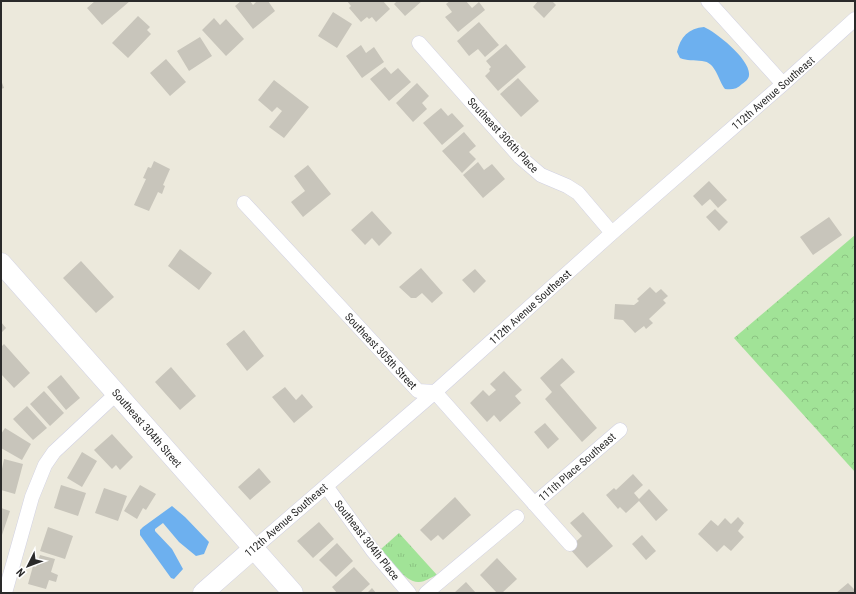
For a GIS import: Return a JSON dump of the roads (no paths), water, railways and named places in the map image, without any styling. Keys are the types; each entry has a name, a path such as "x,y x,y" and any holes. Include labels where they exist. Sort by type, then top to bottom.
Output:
{"street":[{"path":"708,1 783,84"},
{"name":"112th Avenue Southeast","path":"203,593 435,392 612,233 855,19"},
{"name":"Southeast 306th Place","path":"419,42 525,161 541,175 567,186 578,194 612,233"},
{"name":"Southeast 305th Street","path":"244,203 418,391 435,392"},
{"name":"Southeast 304th Street","path":"1,263 293,593"},
{"path":"435,392 570,544"},
{"path":"5,593 32,496 45,465 54,452 116,394"},
{"name":"111th Place Southeast","path":"534,504 620,430"},
{"name":"Southeast 304th Place","path":"326,486 373,551 409,593"},
{"path":"426,593 517,517"}],"water":[{"path":"704,27 716,34 732,47 748,69 749,76 747,80 738,87 725,89 714,68 707,62 685,60 680,58 677,52 678,47 686,34 694,29"},
{"path":"172,506 209,542 204,554 196,556 179,542 163,523 155,529 155,531 172,549 183,569 174,579 171,578 140,535 140,530 143,527"}]}
